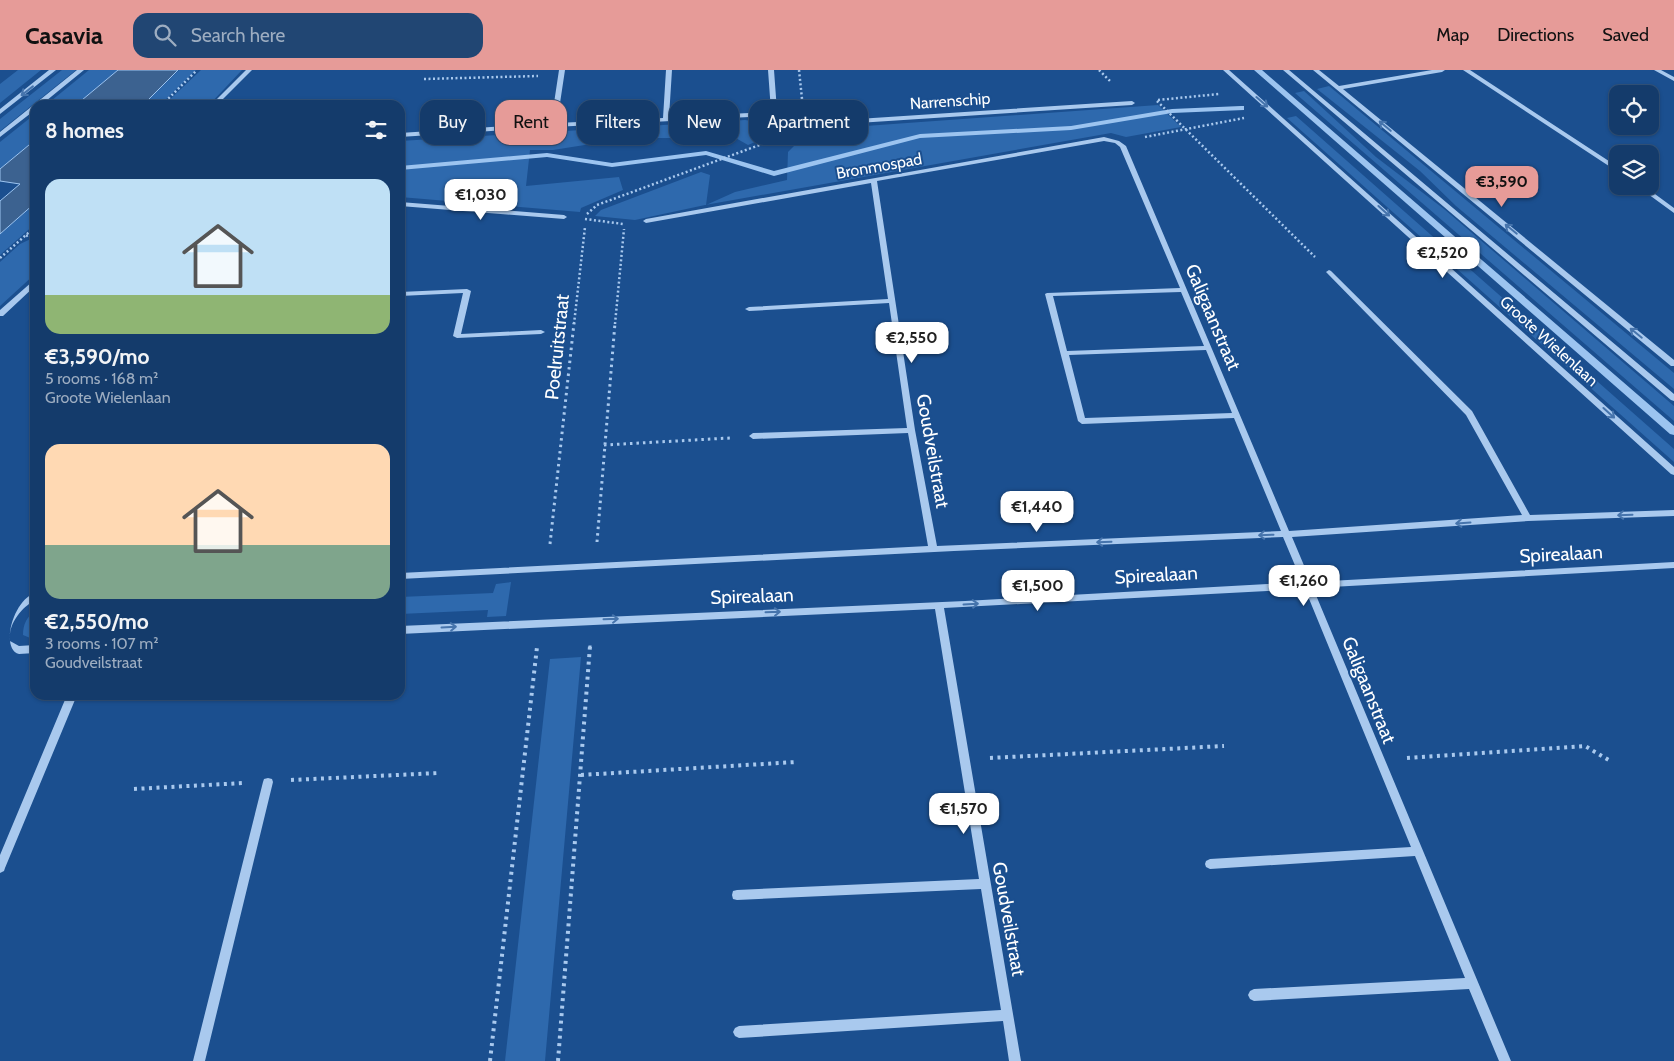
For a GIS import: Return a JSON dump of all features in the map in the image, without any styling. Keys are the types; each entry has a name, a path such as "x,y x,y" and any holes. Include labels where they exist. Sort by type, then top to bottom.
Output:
{"street":[{"path":"0,112 53,70"},
{"path":"44,100 81,70"},
{"path":"219,100 248,70"},
{"path":"666,119 669,70"},
{"path":"771,70 773,100"},
{"name":"Groote Wielenlaan","path":"1226,70 1674,472"},
{"name":"Groote Wielenlaan","path":"1286,70 1674,398"},
{"path":"1316,70 1674,364"},
{"path":"1339,88 1442,70"},
{"path":"1466,70 1609,164"},
{"path":"1657,70 1674,79"},
{"path":"557,100 561,73"},
{"name":"Narrenschip","path":"868,120 1132,103"},
{"path":"0,135 30,111"},
{"path":"567,124 749,115"},
{"path":"405,135 495,129"},
{"name":"Bronmospad","path":"646,221 1104,139 1117,142"},
{"name":"Galigaanstraat","path":"1117,142 1123,146 1184,290 1505,1061"},
{"name":"Goudveilstraat","path":"874,181 911,430 933,549"},
{"path":"1653,195 1674,210"},
{"path":"405,204 564,217"},
{"path":"1329,272 1469,413 1528,518"},
{"path":"0,314 30,287"},
{"path":"1184,290 1049,294 1082,421 1237,416"},
{"path":"405,294 467,291 457,336 541,332"},
{"path":"749,309 892,302"},
{"path":"1065,354 1208,348"},
{"path":"753,436 911,430"},
{"name":"Spirealaan","path":"405,576 933,549 1285,534 1528,518 1674,513"},
{"name":"Spirealaan","path":"405,630 939,605 1674,565"},
{"path":"30,599 19,605 2,624 3,640 9,646 18,650 30,649"},
{"name":"Goudveilstraat","path":"939,605 1015,1061"},
{"path":"0,868 70,700"},
{"path":"199,1061 268,782"},
{"path":"1210,864 1418,851"},
{"path":"737,895 985,884"},
{"path":"1254,995 1473,983"},
{"path":"739,1032 1007,1015"}],"path":[{"path":"167,100 197,70"},
{"path":"424,79 561,73"},
{"path":"1132,103 1250,91"},
{"path":"1157,101 1329,272"},
{"path":"1117,142 1275,113"},
{"path":"586,219 588,212 597,205 752,148"},
{"path":"564,217 624,224 646,221"},
{"name":"Poelruitstraat","path":"546,569 586,219"},
{"path":"0,258 30,231"},
{"path":"23,237 30,235"},
{"path":"604,445 753,436"},
{"path":"490,1061 540,622"},
{"path":"964,760 1224,746"},
{"path":"1380,760 1585,746 1612,762"},
{"path":"581,775 796,762"}],"shaded area":[{"path":"18,70 41,70 0,103 0,84"},
{"path":"62,70 76,70 39,100 30,100 30,107 0,131 0,119"},
{"path":"89,70 118,70 82,100 52,100"},
{"path":"118,70 178,70 148,100 82,100"},
{"path":"179,70 196,70 165,100 148,100"},
{"path":"201,70 242,70 214,100 169,100"},
{"path":"1329,86 1674,373 1674,389 1456,206 1420,171 1317,89"},
{"path":"1304,91 1376,157 1444,209 1674,406 1674,421 1295,93"},
{"path":"1158,105 1181,127 1126,137 1111,133 707,205 735,192 787,180 788,152 795,145 868,145 868,126"},
{"path":"1296,116 1674,449 1674,462 1287,118"},
{"path":"30,118 30,144 0,169 0,142"},
{"path":"739,120 749,120 748,145 739,140"},
{"path":"659,125 669,125 669,138 659,138"},
{"path":"577,130 577,145 585,145 553,150 530,150 526,186 619,177 623,190 581,208 580,212 405,197 405,141 420,140 420,145 485,145 485,136 495,135 495,145 567,145 567,131"},
{"path":"30,144 30,207 0,234 0,201 20,184 0,181 0,169"},
{"path":"701,172 710,175 706,205 635,220 595,216 601,210"},
{"path":"30,207 30,228 0,255 0,234"},
{"path":"30,239 30,279 0,306 0,262 20,244"},
{"path":"511,582 506,616 487,617 488,610 405,614 405,597 493,593 496,584"},
{"path":"30,616 30,638 23,635 26,621"},
{"path":"581,657 545,1061 505,1061 550,659"}],"waterway":[{"path":"1258,70 1674,432"},
{"path":"405,168 547,155 612,165 706,153 774,174 920,136 1071,128 1172,111 1241,108"}]}
